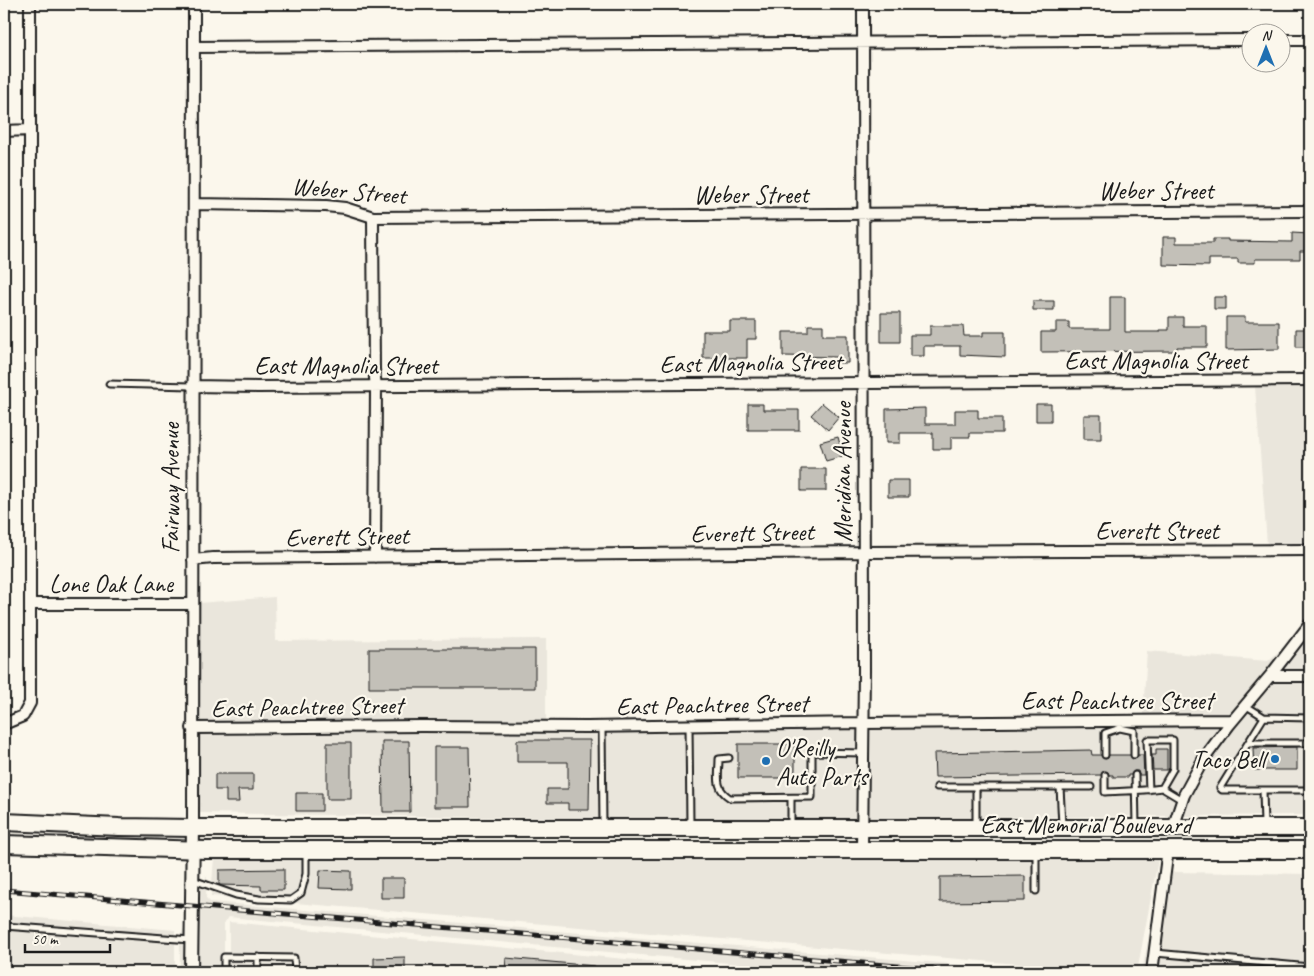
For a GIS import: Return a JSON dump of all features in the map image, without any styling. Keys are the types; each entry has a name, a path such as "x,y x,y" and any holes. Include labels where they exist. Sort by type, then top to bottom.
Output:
{"main road":[{"name":"East Memorial Boulevard","path":"4,822 110,827 193,828 1310,828"},
{"path":"527,828 527,850"},
{"path":"1038,850 1127,839 1151,838 1163,835 1173,828"},
{"name":"East Memorial Boulevard","path":"4,844 193,850 1310,850"}],"street":[{"path":"4,724 23,716 30,703 30,4"},
{"name":"Fairway Avenue","path":"191,972 193,850 192,386 194,4"},
{"name":"Meridian Avenue","path":"862,850 864,552 863,4"},
{"path":"194,47 1242,40"},
{"path":"1292,40 1310,40"},
{"path":"4,131 30,130"},
{"name":"Weber Street","path":"194,204 326,206 345,208 373,217 1310,211"},
{"path":"373,217 374,369 376,387 375,557"},
{"name":"East Magnolia Street","path":"192,386 376,387 1310,380"},
{"name":"Everett Street","path":"193,560 864,552 1310,550"},
{"name":"Lone Oak Lane","path":"30,604 192,604"},
{"path":"1173,828 1182,800 1203,760 1232,720 1270,676 1310,624"},
{"path":"1270,676 1310,676"},
{"name":"East Peachtree Street","path":"192,728 602,727 863,722 1120,725 1232,720"},
{"path":"1152,972 1168,849"}],"lane":[{"path":"109,384 192,386"},
{"path":"1246,705 1264,717 1310,718"},
{"path":"1264,717 1220,788 1222,790 1310,790"},
{"path":"689,725 690,828"},
{"path":"1105,755 1105,733 1120,725 1134,731 1134,756"},
{"path":"602,727 603,828"},
{"path":"1149,790 1147,740 1173,740 1173,770 1162,788"},
{"path":"1248,743 1310,743"},
{"path":"730,758 719,759 718,786 721,792 730,798 791,798 812,797 812,752 863,753"},
{"path":"1105,775 1105,792 1162,788 1182,800"},
{"path":"1135,775 1136,828"},
{"path":"937,787 1091,787"},
{"path":"976,787 976,828"},
{"path":"1060,787 1062,828"},
{"path":"1263,790 1264,828"},
{"path":"791,798 791,828"},
{"path":"192,880 236,895 259,900 291,900 301,893 306,874 306,850"},
{"path":"1036,891 1038,850"},
{"path":"4,926 192,940"},
{"path":"1155,953 1310,967"},
{"path":"224,972 224,957 294,958 295,972"},
{"path":"258,957 258,972"}],"shaded area":[{"path":"1255,387 1310,387 1310,544 1267,544"},
{"path":"275,597 276,641 546,639 546,720 422,719 198,722 198,603"},
{"path":"1310,634 1310,669 1283,669"},
{"path":"1289,642 1267,670 1264,670 1264,674 1230,714 1143,714 1147,651 1268,661"},
{"path":"1273,683 1310,683 1310,815 1183,816 1189,798 1208,764 1233,729 1238,726 1238,723"},
{"path":"1220,727 1198,757 1179,791 1170,816 868,819 869,729"},
{"path":"857,729 857,819 696,820 199,813 198,735 422,732 587,734"},
{"path":"214,858 1158,860 1137,972 1114,972 211,896"},
{"path":"1171,872 1310,874 1310,972 1158,972"},
{"path":"207,876 206,898 210,902 1047,972 826,972 228,917 224,923 224,972 197,972 197,898"},
{"path":"1157,894 1146,972 1142,972"},
{"path":"4,915 175,930 175,972 4,972"},
{"path":"229,922 765,972 229,972"},
{"path":"186,924 185,972 180,972 180,937"}],"building":[{"path":"1292,233 1310,234 1310,251 1300,251 1300,259 1255,259 1255,263 1238,263 1238,259 1209,259 1209,266 1163,265 1163,237 1176,237 1176,243 1213,243 1213,239 1292,242"},
{"path":"1110,297 1125,297 1125,332 1160,332 1160,330 1169,330 1169,317 1183,317 1183,326 1207,326 1207,347 1177,347 1177,351 1041,352 1041,332 1056,332 1056,322 1069,322 1069,329 1110,329"},
{"path":"1214,297 1226,297 1226,309 1214,309"},
{"path":"1033,301 1054,301 1054,310 1033,310"},
{"path":"881,313 900,313 900,342 881,342"},
{"path":"1226,317 1245,317 1245,322 1279,322 1279,349 1226,350"},
{"path":"730,321 756,321 756,339 747,339 747,358 703,358 703,331 730,331"},
{"path":"808,325 823,325 823,335 848,335 848,363 837,363 837,357 783,356 783,332 808,332"},
{"path":"930,326 963,326 964,336 983,336 983,332 1005,332 1005,357 960,355 960,346 924,346 924,356 910,356 910,335 930,335"},
{"path":"1296,329 1310,329 1310,347 1296,347"},
{"path":"822,403 839,417 828,430 811,415"},
{"path":"748,404 763,404 763,410 799,410 799,430 748,430"},
{"path":"1036,404 1051,404 1051,421 1036,421"},
{"path":"925,408 925,424 955,424 955,410 978,410 978,418 1002,418 1002,433 970,433 970,437 951,437 951,449 933,449 933,433 900,433 900,443 886,443 886,409"},
{"path":"1084,415 1101,415 1101,439 1084,439"},
{"path":"838,437 843,456 826,461 820,442"},
{"path":"801,469 826,469 826,491 801,491"},
{"path":"888,480 909,480 909,497 888,497"},
{"path":"369,649 535,649 535,688 369,688"},
{"path":"517,740 590,740 589,810 568,810 568,803 547,803 547,789 568,789 568,762 517,762"},
{"path":"382,741 409,741 410,812 383,812"},
{"path":"327,743 351,743 351,799 327,799"},
{"name":"O'Reilly Auto Parts","path":"738,744 795,744 795,778 738,778"},
{"path":"434,747 469,747 470,807 434,807"},
{"name":"Taco Bell","path":"1297,747 1297,770 1254,770 1253,748"},
{"path":"1156,749 1167,749 1167,770 1153,770 1152,755 1156,755"},
{"path":"1091,750 1092,755 1101,755 1105,759 1109,755 1130,755 1134,759 1138,755 1143,755 1144,775 1139,775 1138,771 1134,771 1128,777 1113,777 1113,775 1109,775 1105,771 1101,775 935,777 934,753"},
{"path":"215,774 253,774 253,790 238,790 239,802 226,802 226,790 215,790"},
{"path":"296,793 322,793 322,811 296,811"},
{"path":"284,869 284,890 261,890 261,886 219,885 219,870"},
{"path":"320,870 351,871 351,889 319,888"},
{"path":"1025,876 1025,901 940,902 940,877"},
{"path":"381,878 404,878 404,898 381,898"},
{"path":"405,957 405,972 374,972 374,958"},
{"path":"506,958 595,966 594,972 505,972"}],"railway":[{"path":"4,890 968,972"}],"place":[{"name":"Taco Bell","path":"1275,759"},
{"name":"O'Reilly Auto Parts","path":"766,761"}]}
